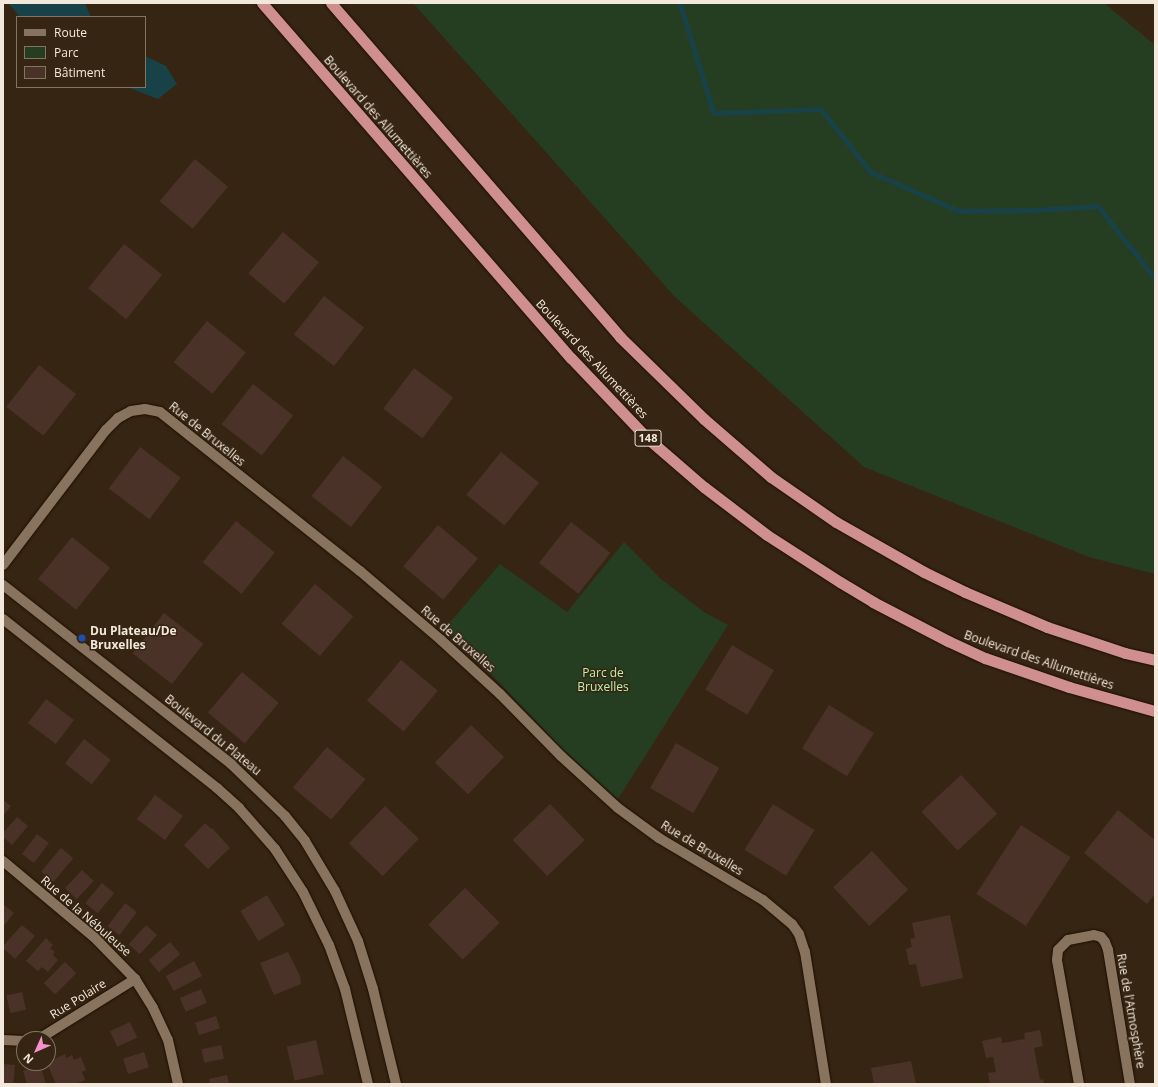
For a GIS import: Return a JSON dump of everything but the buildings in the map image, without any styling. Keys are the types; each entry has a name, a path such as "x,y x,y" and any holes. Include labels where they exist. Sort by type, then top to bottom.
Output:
{"highway":[{"name":"Boulevard des Allumettières","path":"262,3 571,358 646,437 704,487 767,535 833,579 873,602 948,641 985,658 1069,687 1155,711"},
{"path":"331,3 620,337 704,419 771,477 836,522 924,572 965,592 1047,628 1125,653 1155,660"}],"street":[{"name":"Rue de Bruxelles","path":"3,565 106,430 118,418 131,411 145,409 160,412 360,571 441,640 500,694 561,756 618,808 659,838 763,900 792,924 799,934 805,952 826,1084"},
{"name":"Boulevard du Plateau","path":"3,585 231,764 285,816 305,841 335,891 358,941 373,989 396,1084"},
{"path":"3,619 217,788 249,818 275,849 303,892 329,945 345,989 368,1084"},
{"name":"Rue de la Nébuleuse","path":"3,861 94,937 135,979 153,1008 168,1040 178,1084"},
{"name":"Rue de l'Atmosphère","path":"1079,1084 1057,960 1058,950 1062,944 1068,940 1094,935 1101,937 1108,950 1130,1084"},
{"name":"Rue Polaire","path":"52,1031 135,979"},
{"path":"3,1040 16,1041"}],"green space":[{"path":"413,3 1104,3 1155,45 1155,574 1089,557 864,467 675,297"},
{"name":"Parc de Bruxelles","path":"624,542 661,579 704,612 728,625 618,799 564,750 446,627 500,564 567,612"}],"water":[{"path":"8,3 85,3 91,16 19,16"},
{"path":"146,56 166,66 177,84 158,99 130,88 146,88"}],"waterway":[{"path":"680,3 714,113 821,109 871,172 959,211 1035,210 1098,206 1155,278"}],"place":[{"name":"Du Plateau/De Bruxelles","path":"82,638"}]}
